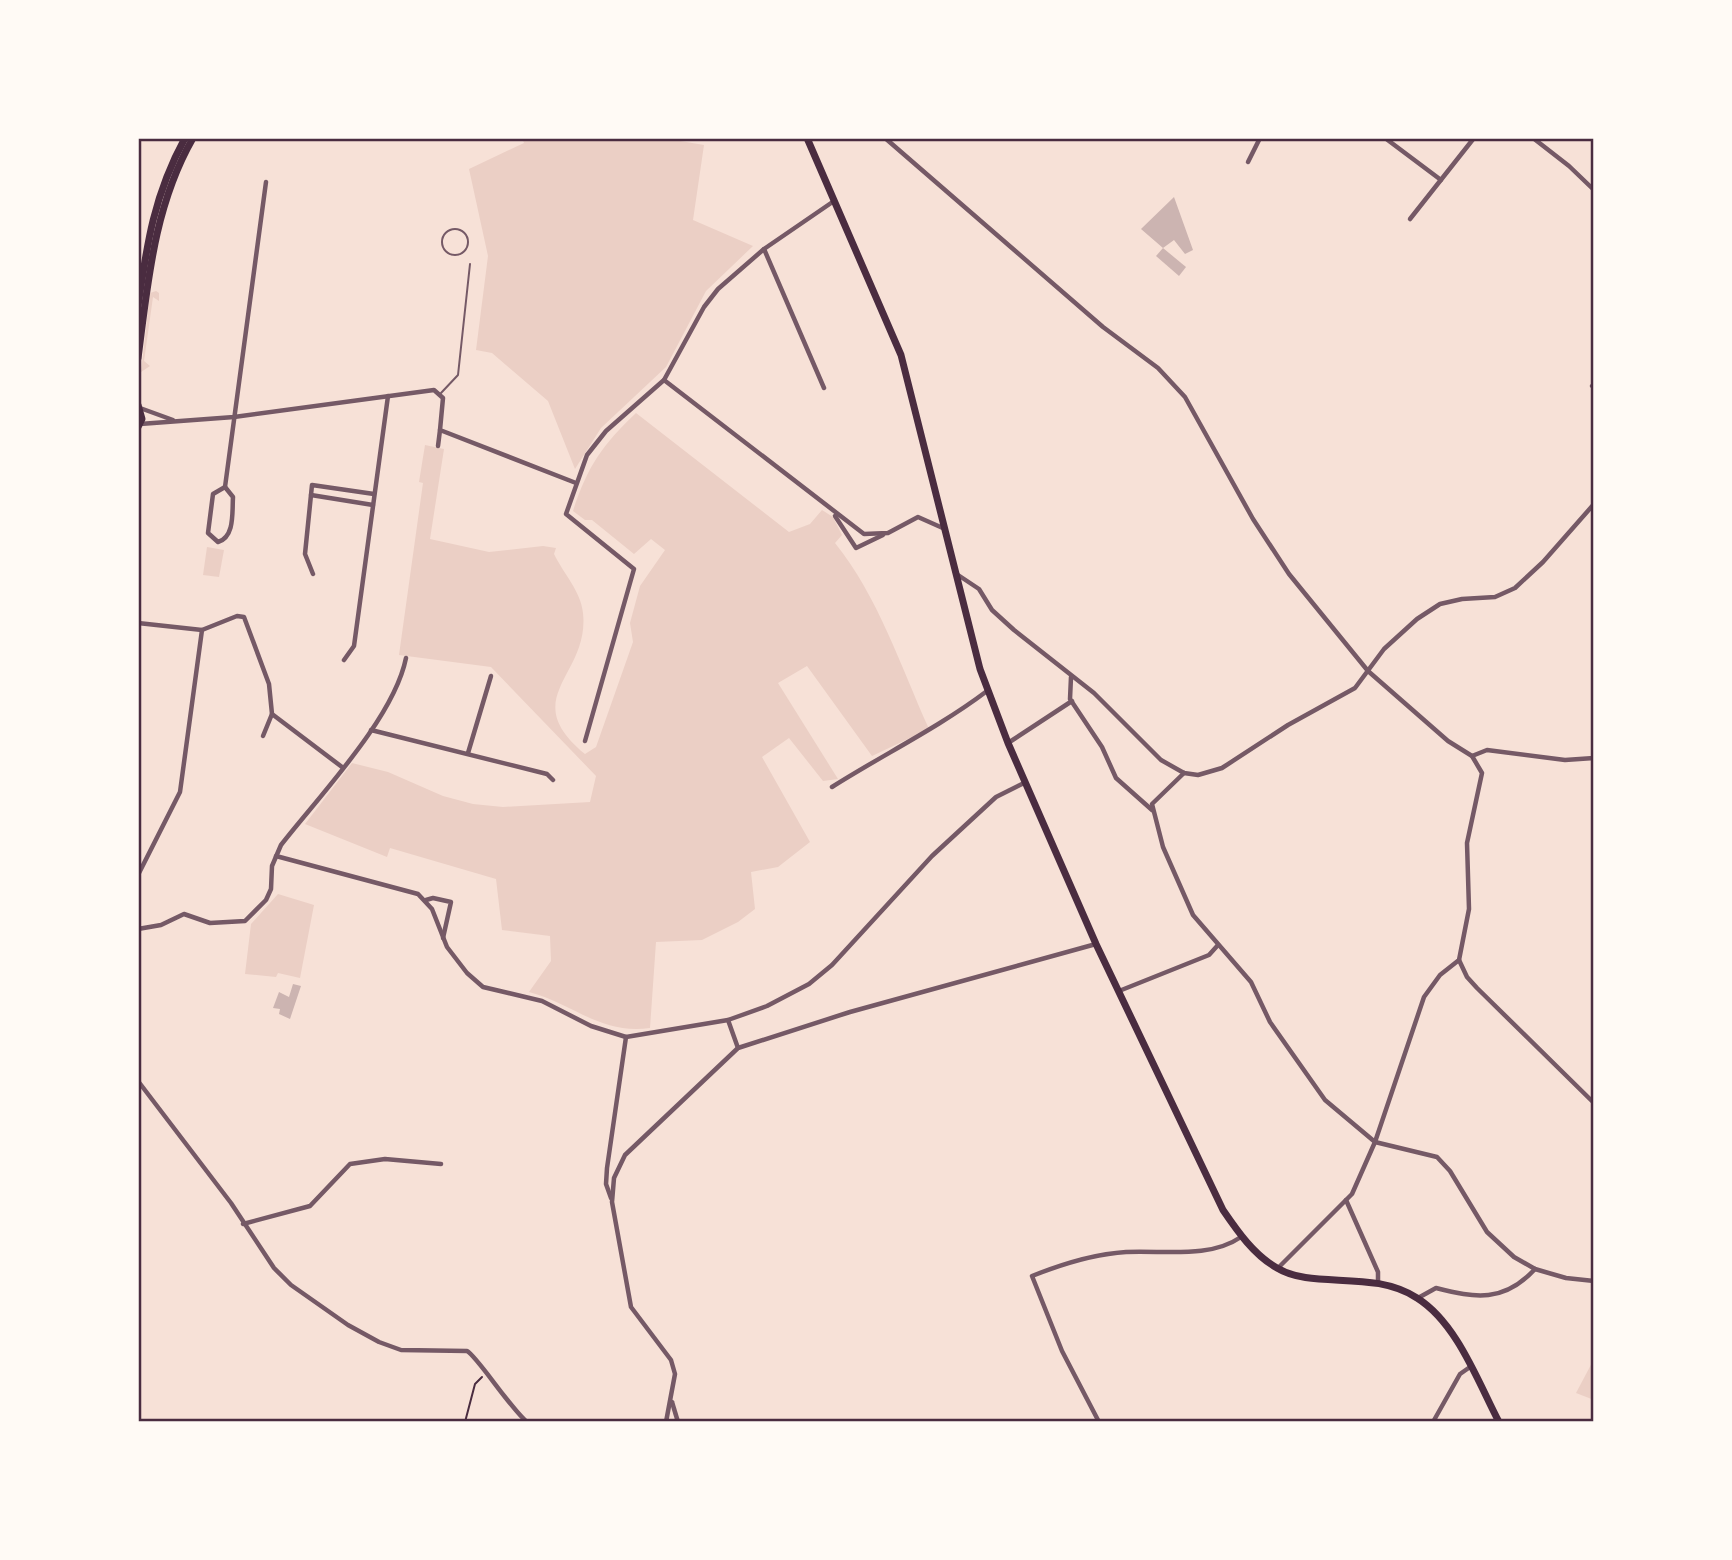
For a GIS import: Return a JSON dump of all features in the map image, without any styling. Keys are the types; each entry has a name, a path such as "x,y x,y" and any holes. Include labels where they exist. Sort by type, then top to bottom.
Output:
{"main road":[{"path":"138,306 151,218 166,176 185,138"},
{"path":"138,358 161,216 173,178 194,138"},
{"path":"807,138 901,355 988,691 1007,743 1096,944 1223,1210 1241,1237 1278,1269 1296,1275 1378,1282 1418,1298 1437,1316 1470,1367 1499,1422"},
{"path":"139,406 139,426"}],"street":[{"path":"886,138 1103,327 1167,377 1185,397 1253,519 1289,574 1368,671 1448,741 1472,756 1482,773 1476,807 1469,826 1469,909 1459,960 1467,977 1494,1006 1594,1103"},
{"path":"1248,162 1260,138"},
{"path":"1385,138 1441,180"},
{"path":"1409,219 1474,138"},
{"path":"1533,138 1594,190"},
{"path":"225,487 213,494 209,520 208,533 218,542 225,540 230,533 233,497 225,487 266,182"},
{"path":"585,741 634,569 566,514 587,456 606,431 664,380 704,307 732,275 764,249 834,201"},
{"path":"764,249 824,388"},
{"path":"664,380 864,534 888,533"},
{"path":"139,426 234,417 434,390 440,394 443,407 438,446"},
{"path":"344,660 354,646 388,396"},
{"path":"139,406 177,421"},
{"path":"440,430 576,483"},
{"path":"313,574 305,554 312,485 374,494"},
{"path":"311,495 373,505"},
{"path":"957,574 979,589 992,610 1014,630 1094,693 1161,760 1184,773 1198,775 1222,768 1288,725 1355,688 1384,649 1417,619 1440,604 1462,599 1495,597 1515,589 1544,562 1594,504"},
{"path":"833,512 856,548 918,517 946,530"},
{"path":"138,623 202,631 237,616 248,621 269,684 272,714 263,736"},
{"path":"138,875 180,792 202,631"},
{"path":"138,929 161,925 184,914 210,923 245,921 266,900 271,889 272,866 276,856 371,730 392,696 406,658"},
{"path":"468,753 491,676"},
{"path":"1071,677 1072,701 1102,747 1116,778 1153,810"},
{"path":"832,787 890,750 948,721 988,691"},
{"path":"1007,743 1072,701"},
{"path":"272,714 342,767"},
{"path":"371,730 547,774 553,780"},
{"path":"1472,756 1487,750 1565,760 1594,758"},
{"path":"1184,773 1161,792 1152,804 1163,847 1193,915 1251,982 1270,1022 1325,1100 1375,1142 1437,1157 1450,1171 1487,1232 1514,1257 1535,1269 1566,1278 1594,1281"},
{"path":"276,856 418,894 426,900 443,939 467,973 483,987 542,1001 591,1026 626,1037 728,1020 788,996 832,965 932,856 996,797 1024,783"},
{"path":"426,900 433,898 451,902 443,939"},
{"path":"612,1202 614,1178 625,1155 738,1048 850,1012 1096,944"},
{"path":"1119,991 1209,955 1218,946"},
{"path":"1278,1269 1352,1194 1375,1142 1424,997 1440,975 1459,960"},
{"path":"728,1020 738,1048"},
{"path":"626,1037 606,1184 612,1202 631,1307 671,1360 675,1374 666,1422"},
{"path":"138,1082 231,1203 274,1268 291,1285 348,1325 379,1342 401,1350 467,1351 474,1354 485,1374 527,1422"},
{"path":"243,1224 310,1206 350,1164 385,1159 441,1164"},
{"path":"1346,1200 1378,1272 1378,1282"},
{"path":"1100,1422 1062,1351 1032,1276 1064,1263 1124,1252 1226,1248 1241,1237"},
{"path":"1418,1298 1436,1288 1474,1298 1502,1293 1535,1269"},
{"path":"1433,1422 1460,1374 1470,1367"},
{"path":"672,1400 678,1422"}],"lane":[{"path":"452,229 464,232 468,239 467,248 457,255 449,253 443,246 443,238 452,229"},
{"path":"440,394 458,375 470,264"}],"path":[{"path":"465,1422 475,1384 485,1374"}],"shaded area":[{"path":"522,138 663,138 704,145 693,220 753,246 706,291 666,367 601,428 575,469 548,401 492,353 476,350 488,256 469,169 524,143"},
{"path":"150,293 159,293 159,301 153,297 144,361 150,366 141,372"},
{"path":"636,413 789,532 810,524 822,510 833,517 842,535 835,543 876,609 929,729 872,756 807,666 778,683 838,779 823,781 789,738 762,757 810,842 778,867 751,872 755,909 738,922 702,940 656,942 650,1028 632,1029 602,1023 529,992 551,961 550,936 502,930 496,879 390,848 387,857 305,824 352,763 388,772 443,796 473,804 503,807 590,802 596,776 491,667 399,655 423,483 419,482 425,445 444,449 430,539 489,552 543,546 556,548 554,554 575,590 583,613 582,635 577,654 556,701 557,717 565,734 585,754 596,747 633,642 630,623 640,586 665,550 651,539 634,554 592,520 585,520 573,511 584,481 597,457"},
{"path":"207,547 224,550 219,577 203,575"},
{"path":"278,894 314,905 300,978 278,973 276,977 245,974 251,924"},
{"path":"1594,1359 1594,1400 1576,1393"}],"building":[{"path":"1174,197 1193,250 1185,254 1174,240 1163,248 1141,229"},
{"path":"1163,248 1186,267 1179,276 1156,256"},
{"path":"293,984 301,986 290,1019 279,1014 280,1009 273,1008 279,992 289,997"}]}
